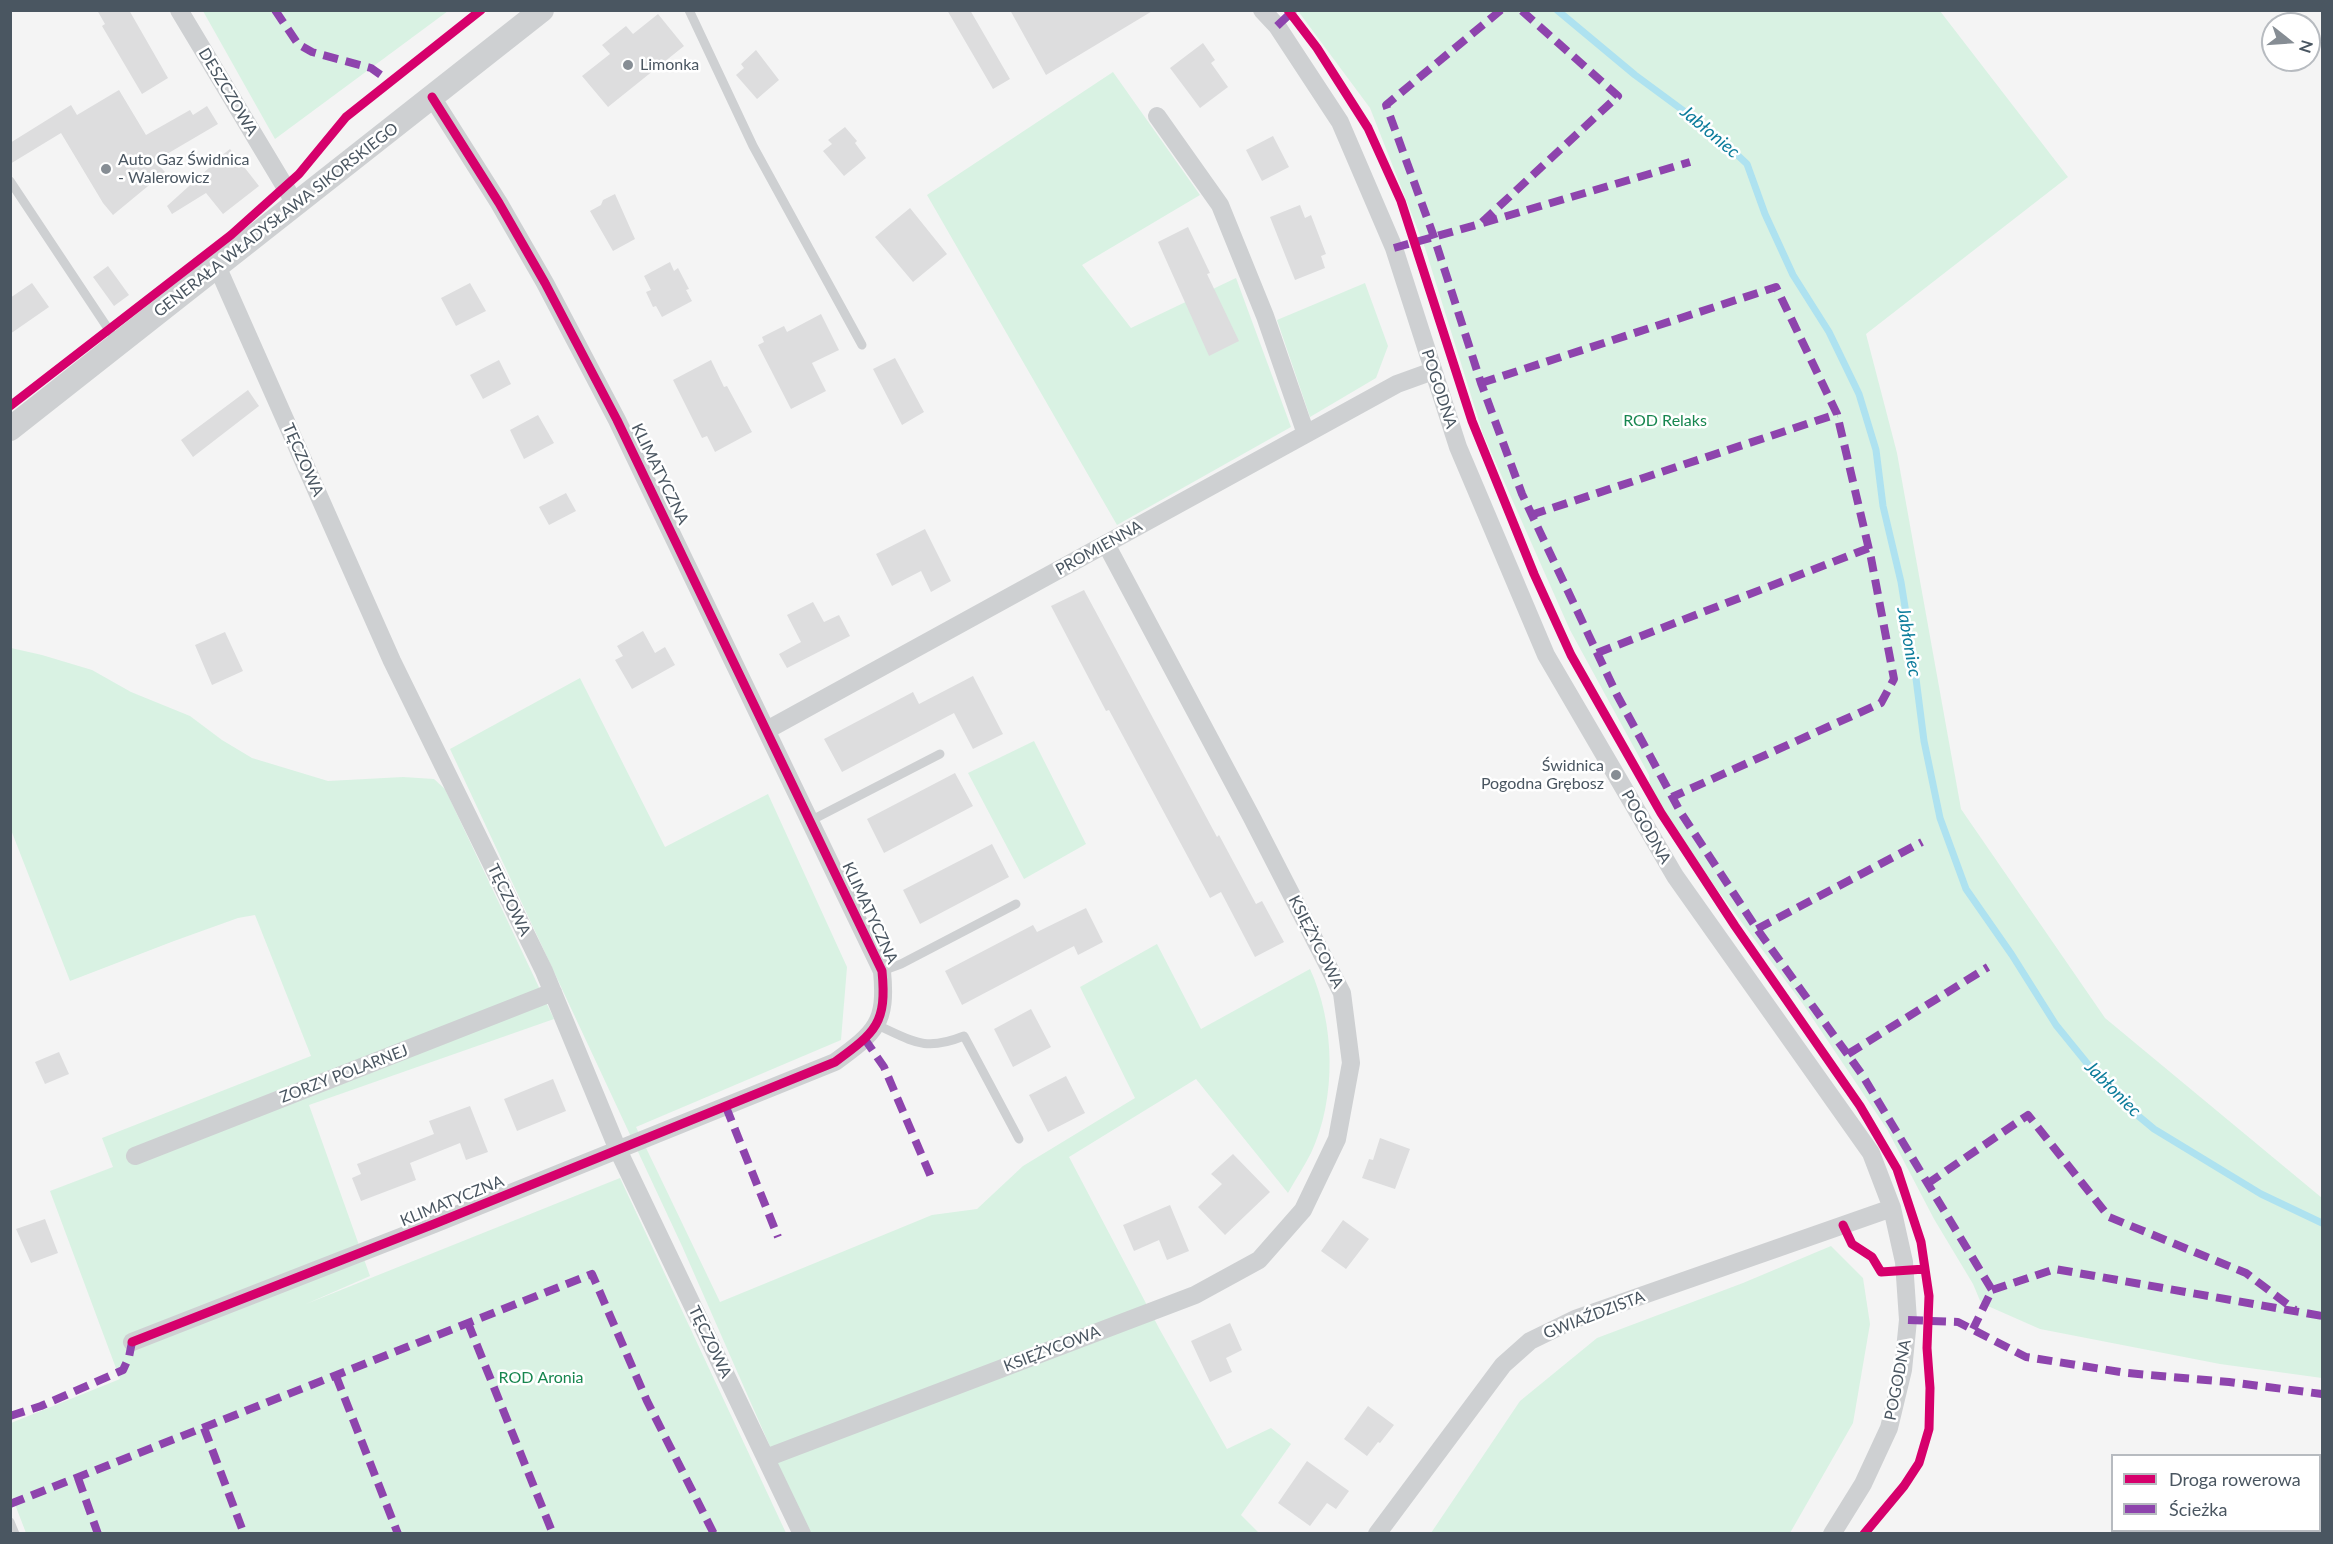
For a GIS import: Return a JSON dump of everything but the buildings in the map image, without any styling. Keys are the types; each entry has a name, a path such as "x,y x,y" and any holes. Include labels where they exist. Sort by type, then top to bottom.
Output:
{"street":[{"name":"DESZCZOWA","path":"179,10 296,205"},
{"name":"GENERAŁA WŁADYSŁAWA SIKORSKIEGO","path":"10,429 119,344 220,274 296,205 542,10"},
{"name":"POGODNA","path":"1262,10 1277,26 1340,122 1394,248 1458,447 1546,656 1675,876 1871,1153 1892,1208 1904,1262 1908,1320 1903,1370 1889,1428 1863,1484 1832,1533"},
{"name":"KLIMATYCZNA","path":"132,1342 835,1062 857,1046 877,1025 885,999 882,971 617,420 499,203 432,97"},
{"path":"1157,116 1220,205 1265,316 1306,434"},
{"name":"TĘCZOWA","path":"220,274 392,661 553,992 618,1150 802,1533"},
{"name":"PROMIENNA","path":"767,730 1398,384 1433,371"},
{"name":"KSIĘŻYCOWA","path":"766,1458 1195,1295 1259,1260 1303,1209 1337,1139 1351,1064 1342,993 1106,544"},
{"name":"ZORZY POLARNEJ","path":"135,1156 553,992"},
{"name":"GWIAŹDZISTA","path":"1377,1533 1503,1365 1530,1341 1575,1319 1892,1208"}],"lane":[{"path":"689,10 753,146 862,345"},
{"path":"10,181 119,344"},
{"path":"810,821 940,754"},
{"path":"882,971 901,964 1016,904"},
{"path":"877,1025 919,1044 943,1044 964,1036 1019,1139"},
{"path":"10,1522 15,1533"}],"green space":[{"path":"203,11 448,11 275,139"},
{"name":"ROD Relaks","path":"1298,11 1940,11 2068,177 1866,334 1897,453 1961,809 2105,1018 2322,1198 2322,1378 2220,1364 2040,1329 1981,1303 1973,1284 1934,1219 1887,1129 1803,1004 1716,888 1651,794 1649,775 1570,630 1483,434 1425,248 1370,108"},
{"path":"1113,72 1200,195 1082,265 1131,328 1236,278 1291,427 1117,525 927,195"},
{"path":"1365,283 1388,346 1376,378 1310,417 1277,320"},
{"name":"ROD Aronia","path":"11,648 92,670 131,692 190,716 222,740 252,758 328,781 403,777 434,779 445,789 554,1019 309,1105 370,1276 306,1304 620,1178 786,1533 26,1533 11,1494 11,1423 120,1379 50,1191 113,1167 102,1138 311,1056 255,915 238,918 70,981 11,830"},
{"path":"580,678 665,847 768,794 847,967 841,1040 636,1127 720,1302 932,1215 977,1209 1023,1166 1135,1098 1080,987 1157,944 1201,1029 1310,969 1318,990 1328,1036 1329,1085 1319,1132 1311,1153 1288,1193 1196,1079 1069,1157 1160,1330 1227,1449 1271,1428 1291,1444 1241,1515 1259,1533 808,1533 682,1246 450,749"},
{"path":"1034,741 1086,844 1024,879 968,773"},
{"path":"1831,1246 1863,1278 1870,1324 1853,1423 1790,1533 1431,1533 1520,1401 1597,1338 1743,1283"}],"waterway":[{"name":"Jabłoniec","path":"1557,10 1635,75 1715,134 1747,164 1765,214 1793,275 1829,332 1859,394 1876,450 1883,506 1901,582 1924,741 1940,818 1966,889 2012,955 2056,1025 2112,1094 2154,1129 2261,1194 2322,1223"}],"marked path":[{"path":"275,10 298,44 312,52 371,68 385,78"},
{"path":"1277,26 1294,10"},
{"path":"1501,10 1386,105 1434,237 1481,383 1522,494 1617,695 1681,813 1757,929 1861,1073 1992,1290 1973,1329"},
{"path":"1394,248 1480,224 1618,96 1521,10"},
{"path":"1483,223 1690,162"},
{"path":"1481,383 1776,287 1837,414 1871,558 1894,679 1881,703 1672,797"},
{"path":"1531,515 1837,414"},
{"path":"1597,653 1869,548"},
{"path":"1757,929 1922,842"},
{"path":"1848,1054 1988,967"},
{"path":"864,1038 884,1067 931,1177"},
{"path":"726,1107 778,1237"},
{"path":"1927,1184 2028,1115 2109,1217 2246,1273 2295,1310"},
{"path":"1992,1290 2055,1269 2322,1316"},
{"path":"10,1504 592,1274 647,1401 714,1534"},
{"path":"1908,1320 1958,1322 2026,1357 2127,1373 2229,1382 2322,1394"},
{"path":"468,1323 553,1534"},
{"path":"10,1416 41,1406 123,1370 132,1342"},
{"path":"336,1376 398,1534"},
{"path":"204,1428 244,1534"},
{"path":"78,1478 98,1534"}],"cycle path":[{"path":"10,406 231,235 299,174 346,117 481,10"},
{"path":"1288,10 1317,48 1368,128 1401,201 1472,421 1534,574 1571,655 1661,813 1735,926 1860,1106 1897,1169 1921,1242 1929,1296 1927,1348 1930,1388 1929,1429 1919,1463 1904,1486 1864,1534"},
{"path":"132,1342 434,1224 835,1062 869,1034 876,1025 883,1003 882,971 617,420 545,283 499,203 432,97"},
{"path":"1843,1225 1852,1244 1872,1257 1881,1272 1925,1269"}],"place":[{"name":"Limonka","path":"628,65"},
{"name":"Auto Gaz Świdnica - Walerowicz","path":"106,169"},
{"name":"Świdnica Pogodna Grębosz","path":"1616,775"}]}
